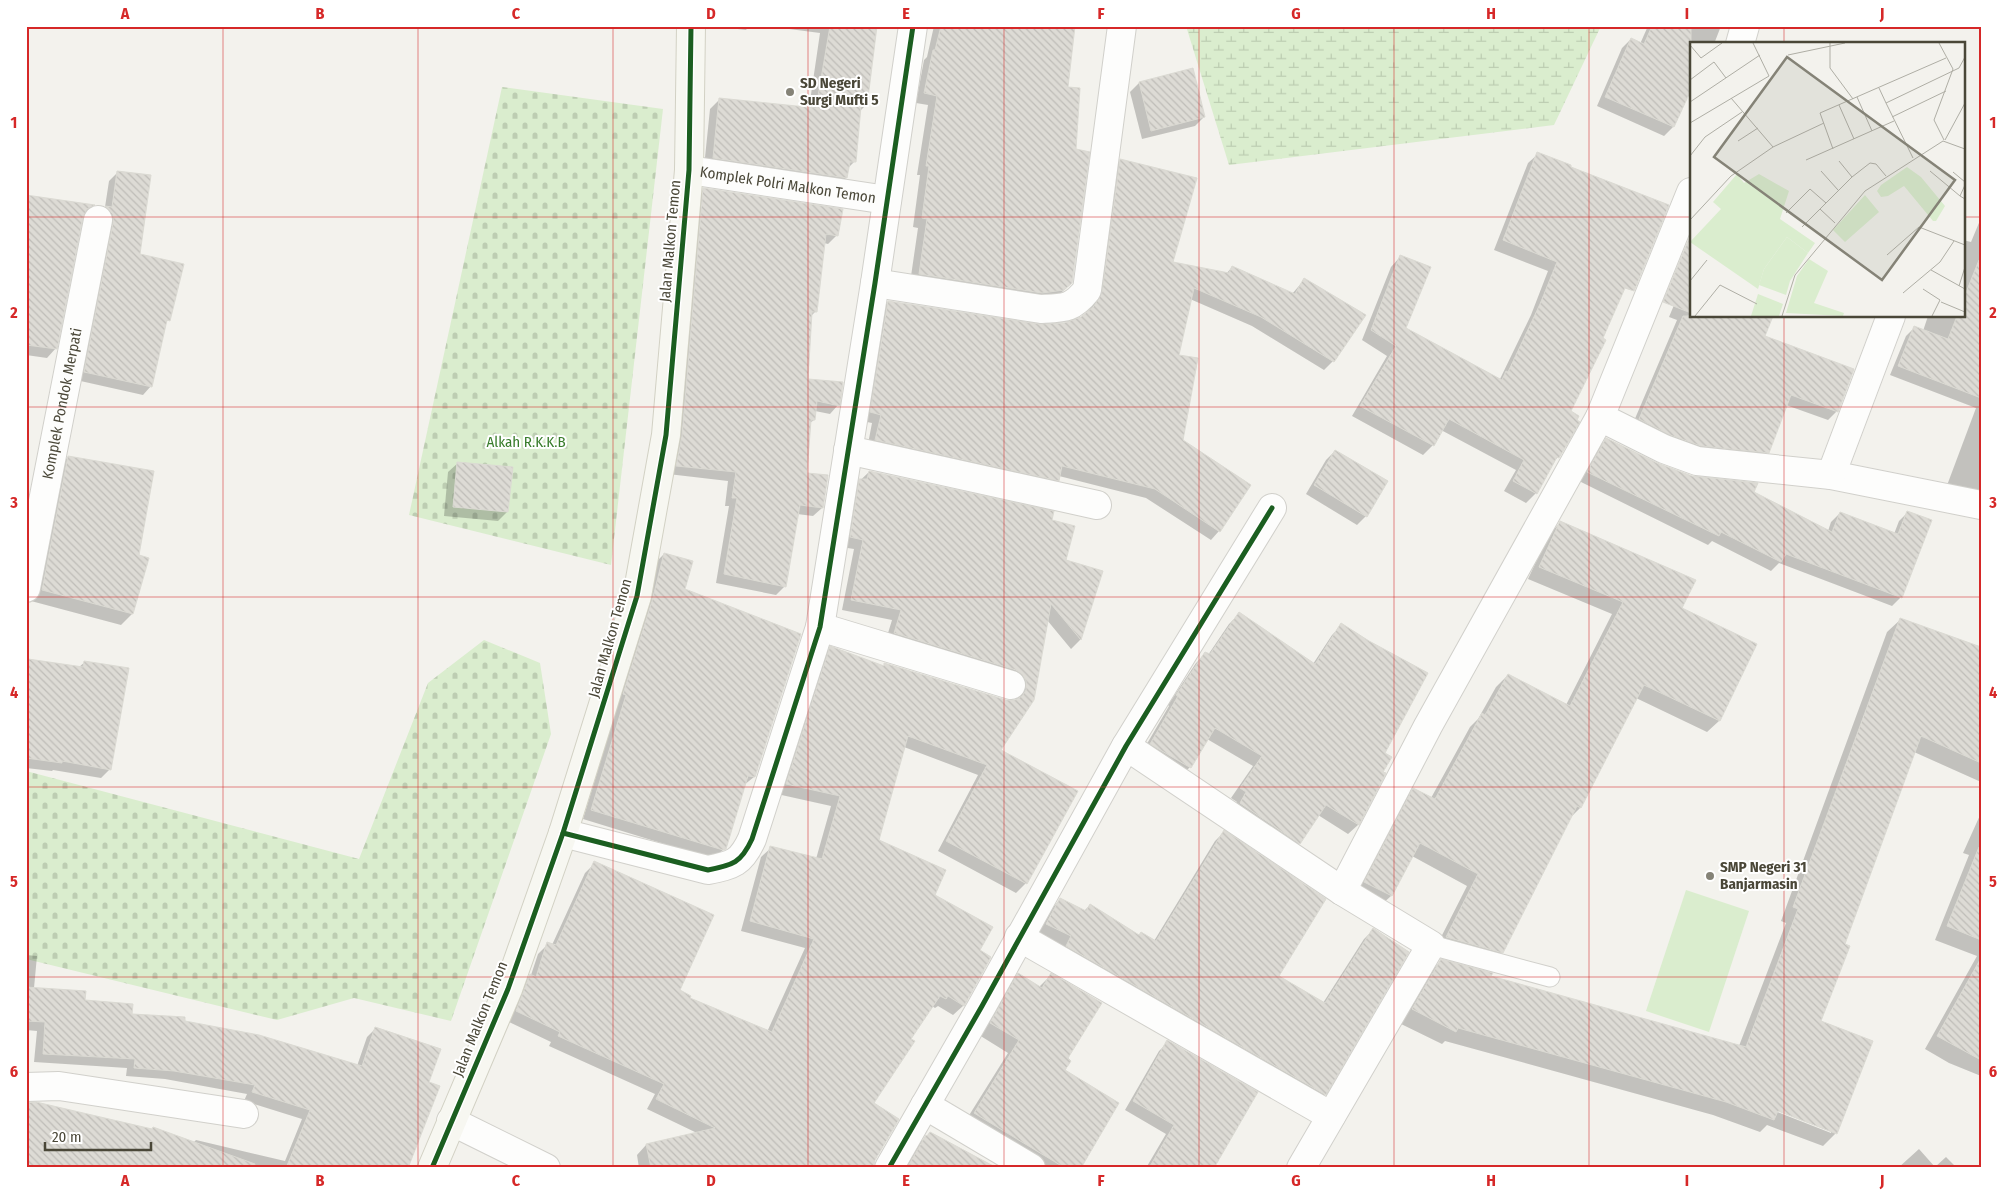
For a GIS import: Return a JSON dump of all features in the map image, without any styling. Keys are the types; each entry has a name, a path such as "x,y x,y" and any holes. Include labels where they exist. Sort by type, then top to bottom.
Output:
{"street":[{"name":"Jalan Malkon Temon","path":"432,1168 508,989 563,833 637,596 666,435 689,170 691,26"},
{"path":"563,833 708,870 728,866 745,855 752,839 820,627 875,283 913,26"},
{"path":"875,283 1041,308 1061,308 1078,302 1087,290 1122,26"},
{"path":"1741,42 1745,26"},
{"name":"Komplek Polri Malkon Temon","path":"689,170 887,200"},
{"path":"1342,891 1428,726 1600,417 1690,194"},
{"name":"Komplek Pondok Merpati","path":"26,588 98,220"},
{"path":"1831,475 1890,318"},
{"path":"1600,417 1664,450 1697,461 1831,475 1981,505"},
{"path":"848,450 1097,505"},
{"path":"888,1168 1126,746 1272,508"},
{"path":"820,627 1011,685"},
{"path":"1126,746 1342,891 1431,945 1301,1168"},
{"path":"1019,937 1331,1116"},
{"path":"26,1087 59,1086 244,1114"},
{"path":"925,1105 1031,1168"},
{"path":"451,1121 546,1168"}],"lane":[{"path":"1431,945 1550,977"}],"green space":[{"path":"1186,26 1601,26 1554,125 1229,165"},
{"name":"Alkah R.K.K.B","path":"502,87 663,109 611,565 409,515"},
{"path":"484,640 540,663 551,734 451,1021 354,998 277,1020 26,959 26,771 359,859 428,683"},
{"path":"1686,890 1749,911 1709,1032 1646,1011"}],"building":[{"path":"830,26 877,26 867,106 861,106 856,162 850,162 847,178 713,158 719,98 816,108"},
{"path":"941,26 1075,26 1068,87 1080,88 1076,149 1090,152 1072,283 1064,290 1042,293 919,274 927,219 922,218 929,166 926,166 937,96 924,93 933,50 935,50"},
{"path":"1652,26 1691,26 1690,92 1674,127 1605,97 1631,38 1644,44"},
{"path":"1193,68 1205,117 1151,131 1139,82"},
{"path":"1537,152 1669,205 1634,291 1625,288 1603,338 1606,340 1571,411 1579,416 1577,420 1580,422 1559,458 1557,457 1537,494 1513,481 1524,460 1449,419 1434,446 1360,406 1396,346 1371,330 1400,255 1431,267 1406,328 1502,380 1506,371 1508,372 1540,304 1557,262 1503,240"},
{"path":"1120,159 1197,178 1173,262 1229,273 1232,266 1295,294 1304,278 1366,315 1334,362 1261,317 1194,288 1179,355 1198,358 1183,440 1251,485 1220,532 1155,489 1062,466 1059,481 875,440 881,415 870,412 888,301 1039,324 1064,323 1081,317 1094,306 1102,292"},
{"path":"117,171 151,175 140,254 184,264 170,321 167,320 152,387 84,372 113,223 113,214 105,206 112,207"},
{"path":"703,188 843,209 838,236 826,234 817,312 812,312 808,379 843,382 840,406 817,401 815,420 811,420 807,473 828,475 823,508 800,505 786,587 724,574 737,498 732,498 736,472 676,466 682,436"},
{"path":"26,195 95,205 87,209 83,217 57,349 26,345"},
{"path":"1690,236 1690,313 1663,302"},
{"path":"1979,260 1981,260 1981,398 1898,366 1914,326 1948,339 1956,318 1964,318 1964,298"},
{"path":"1683,316 1690,316 1690,318 1772,318 1765,336 1854,369 1838,412 1791,395 1769,453 1701,446 1670,435 1639,419"},
{"path":"1606,438 1657,463 1692,476 1758,483 1754,492 1832,532 1840,512 1898,534 1907,511 1932,520 1902,598 1786,554 1781,562 1721,532 1719,536 1587,472"},
{"path":"1335,450 1388,481 1367,517 1314,485"},
{"path":"68,456 154,471 139,555 149,558 133,614 42,590"},
{"path":"457,462 513,467 508,512 453,507"},
{"path":"869,471 1054,511 1052,520 1075,526 1066,560 1103,571 1081,640 1051,604 1034,700 1001,750 1078,791 1027,884 946,841 987,765 908,736 879,840 946,870 935,895 993,927 980,950 991,957 964,1006 948,996 946,999 940,996 911,1039 915,1041 874,1103 899,1119 875,1160 873,1168 651,1168 646,1144 715,1128 656,1099 664,1084 558,1036 560,1032 516,1011 530,974 536,977 547,942 556,945 594,861 714,915 680,990 691,996 690,998 772,1032 814,939 750,921 770,846 822,859 840,796 786,784 830,646 884,666 884,663 1006,700 1015,700 1022,696 1026,690 1026,681 1022,674 1016,670 894,633 901,610 851,600 863,540 850,537 859,479 867,479"},
{"path":"1560,521 1696,580 1682,608 1757,644 1720,721 1644,685 1581,808 1577,806 1503,953 1446,937 1478,874 1420,843 1392,896 1364,882 1413,788 1435,799 1482,713 1485,715 1508,674 1570,706 1623,602 1539,567"},
{"path":"664,553 693,561 685,589 801,634 755,777 748,776 726,849 723,850 591,810 626,695 623,694 652,601"},
{"path":"1239,612 1315,664 1341,623 1369,641 1428,673 1385,753 1392,757 1383,772 1386,773 1359,825 1326,805 1300,844 1240,803 1246,792 1240,788 1262,756 1215,728 1191,768 1150,744 1178,696 1176,695 1205,652 1210,654"},
{"path":"1900,618 1981,647 1981,763 1921,736 1845,944 1850,946 1821,1021 1873,1041 1837,1134 1778,1111 1774,1120 1726,1102 1458,1028 1456,1032 1412,1009 1441,959 1493,973 1491,976 1746,1047 1798,909 1793,907"},
{"path":"28,659 83,667 84,661 129,668 111,770 62,761 62,763 26,758 26,673"},
{"path":"1224,830 1326,899 1279,976 1325,1003 1373,928 1409,952 1326,1095 1066,946 1071,936 1046,924 1060,898 1086,911 1090,904 1139,935 1141,932 1156,941"},
{"path":"1979,847 1981,847 1981,940 1947,926"},
{"path":"1981,958 1981,1060 1937,1036"},
{"path":"1018,973 1042,988 1051,973 1102,1003 1068,1058 1071,1061 1065,1070 1119,1103 1081,1168 1065,1168 974,1113 1019,1040 990,1023"},
{"path":"26,987 86,991 85,1000 133,1004 132,1014 185,1017 185,1021 259,1035 362,1066 375,1027 441,1049 429,1082 440,1086 408,1168 286,1168 310,1110 252,1092 255,1085 174,1071 134,1068 135,1059 43,1054 45,1022 26,1021"},
{"path":"1167,1040 1258,1092 1214,1168 1149,1168 1174,1125 1133,1101"},
{"path":"36,1102 152,1129 153,1127 255,1164 254,1168 26,1168 26,1103"},
{"path":"930,1132 997,1168 907,1168 926,1135"}],"cycle path":[{"path":"432,1168 508,989 563,833 637,596 666,435 689,170 691,26"},
{"path":"563,833 708,870 735,862 744,853 752,839 820,627 875,283 913,26"},
{"path":"889,1168 982,1006 1126,746 1272,508"}],"place":[{"name":"SD Negeri Surgi Mufti 5","path":"790,92"},
{"name":"SMP Negeri 31 Banjarmasin","path":"1710,876"}]}
